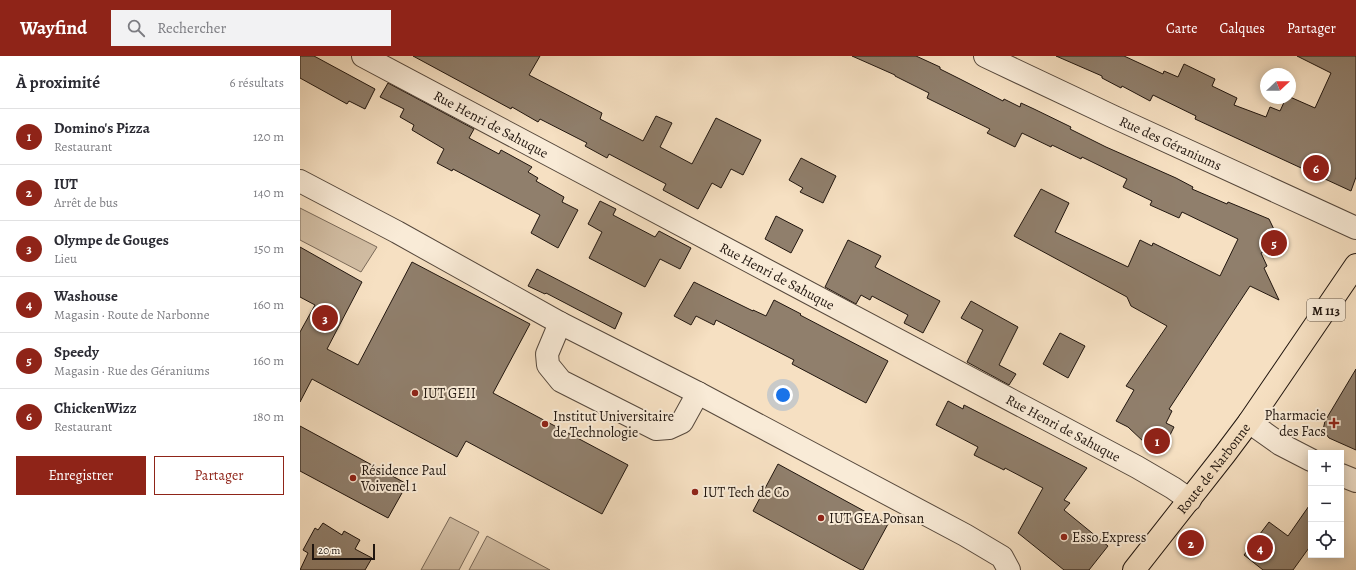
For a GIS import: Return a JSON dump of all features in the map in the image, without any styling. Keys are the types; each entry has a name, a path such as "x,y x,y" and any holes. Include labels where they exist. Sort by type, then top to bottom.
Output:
{"main road":[{"name":"Route de Narbonne","path":"1134,570 1190,500 1249,422 1356,265"}],"street":[{"name":"Rue Henri de Sahuque","path":"363,56 1137,467 1173,488 1190,500"},
{"name":"Rue des Géraniums","path":"985,56 1356,228"},
{"path":"300,181 397,232 560,323 698,393 965,535 1002,557 1009,570"},
{"path":"560,323 547,354 548,366 561,381 656,429 670,428 682,422 698,393"},
{"path":"1249,422 1280,444 1308,458"},
{"path":"1344,476 1356,481"}],"shaded area":[{"path":"300,208 377,247 361,272 300,240"},
{"path":"450,517 479,532 459,570 421,570"},
{"path":"487,536 550,570 469,570"}],"building":[{"path":"300,56 314,56 375,89 365,109 349,101 347,104 300,78"},
{"path":"413,56 540,56 529,75 602,113 600,119 643,141 656,116 672,123 660,147 692,164 716,118 761,140 743,175 731,169 721,188 712,183 698,209 663,190 666,184 609,154 607,158 585,146 587,143 540,119 538,122 512,107 511,109"},
{"path":"852,56 916,56 940,67 940,69 1003,101 1004,99 1020,107 1021,103 1034,109 1071,127 1070,129 1106,147 1176,178 1193,187 1192,189 1227,204 1228,202 1269,219 1281,244 1261,253 1267,266 1264,268 1279,300 1250,286 1169,409 1172,411 1166,423 1174,427 1161,453 1145,443 1128,427 1116,421 1134,390 1126,386 1167,326 1131,306 1127,297 1014,236 1041,189 1069,203 1055,232 1128,267 1140,240 1152,246 1153,243 1220,276 1238,239 1182,212 1179,218 1150,205 1152,201 1123,187 1127,179 1082,157 1081,159 1052,145 1051,147 1022,133 1015,147 987,133 990,129 927,98 929,93 895,75"},
{"path":"1056,56 1124,56 1163,74 1164,71 1178,77 1184,64 1215,79 1212,86 1237,98 1234,105 1266,117 1270,107 1280,111 1283,104 1296,104 1296,100 1315,108 1331,73 1297,56 1356,56 1356,177 1351,191 1195,119 1196,116 1153,95 1150,101 1122,86 1121,88 1102,78 1102,76"},
{"path":"388,83 474,129 469,138 499,154 501,150 532,167 528,172 538,178 536,181 564,197 562,202 578,210 558,248 531,233 540,215 453,169 452,171 437,163 444,149 412,130 414,125 400,117 404,109 380,97"},
{"path":"801,158 836,176 823,203 800,192 803,188 789,180"},
{"path":"600,201 616,209 613,215 655,237 659,231 691,248 680,269 660,259 645,287 589,258 602,232 588,224"},
{"path":"776,216 803,230 791,253 765,239"},
{"path":"848,240 881,256 875,267 940,301 923,333 904,323 908,315 872,296 870,300 861,295 856,304 825,287"},
{"name":"IUT GEII","path":"300,247 362,282 327,349 358,365 412,262 530,324 493,393 628,465 602,514 466,441 457,457 312,379 300,402 300,332 315,305 300,297"},
{"path":"537,269 622,313 615,329 546,293 545,294 528,286"},
{"path":"694,282 766,316 774,300 888,361 866,403 792,364 794,360 716,320 714,325 696,316 691,325 674,316"},
{"path":"971,301 1018,327 999,365 1016,374 1009,385 967,362 983,330 961,318"},
{"path":"1060,333 1085,346 1068,378 1043,364"},
{"path":"1356,369 1356,450 1329,438 1323,430 1325,421"},
{"path":"948,401 963,409 964,405 1087,468 1064,500 1070,503 1064,510 1108,546 1089,570 1064,570 1018,533 1043,488 1005,468 1004,470 974,455 978,447 936,425"},
{"name":"Résidence Paul Voivenel 1","path":"300,426 407,484 388,518 300,471"},
{"name":"IUT GEA Ponsan","path":"778,464 888,524 863,570 753,511"},
{"path":"1308,507 1308,549 1293,570 1263,570 1244,555 1269,522 1288,536"},
{"path":"323,523 342,535 344,531 360,540 355,549 372,558 365,570 300,570 308,553 303,550 315,528 318,530"}],"place":[{"name":"ChickenWizz","path":"1316,168"},
{"name":"Speedy","path":"1274,243"},
{"name":"Olympe de Gouges","path":"325,318"},
{"name":"IUT GEII","path":"415,393"},
{"name":"Pharmacie des Facs","path":"1334,423"},
{"name":"Institut Universitaire de Technologie","path":"545,424"},
{"name":"Domino's Pizza","path":"1157,441"},
{"name":"Résidence Paul Voivenel 1","path":"353,478"},
{"name":"IUT Tech de Co","path":"695,492"},
{"name":"IUT GEA Ponsan","path":"821,518"},
{"name":"Esso Express","path":"1064,537"},
{"name":"IUT","path":"1191,543"},
{"name":"Washouse","path":"1260,548"}]}
